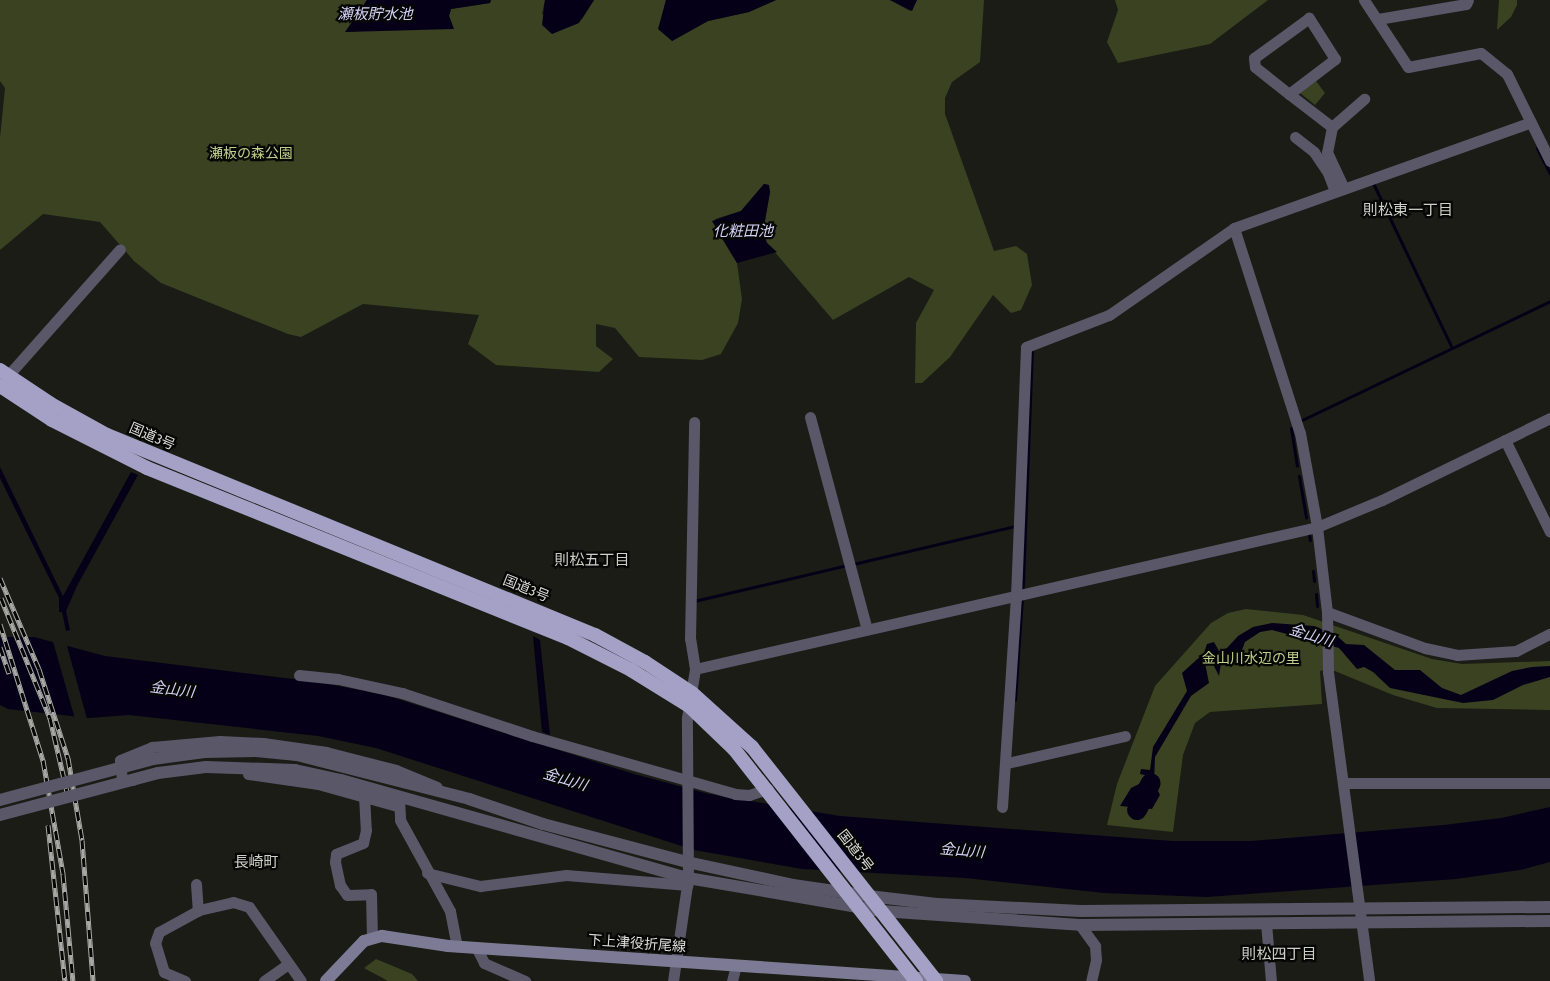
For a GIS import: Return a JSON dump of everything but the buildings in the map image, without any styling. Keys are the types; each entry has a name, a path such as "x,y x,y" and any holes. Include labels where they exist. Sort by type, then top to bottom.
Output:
{"highway":[{"name":"国道3号","path":"2,379 52,420 146,468 568,638 690,700 752,747 935,980"},
{"name":"国道3号","path":"690,700 769,792 843,891 859,907 914,978"}],"main road":[{"name":"下上津役折尾線","path":"372,937 457,946 965,981"},
{"path":"326,981 364,941 372,937"}],"street":[{"path":"1364,0 1408,67 1481,54 1507,74 1550,161"},
{"path":"1378,19 1466,4 1468,0"},
{"path":"1289,94 1335,59 1309,18 1254,58 1255,67 1289,94 1332,127"},
{"path":"1339,190 1327,152 1332,127 1364,99"},
{"path":"1002,808 1007,763 1005,747 1016,596 1026,348 1109,316 1234,228 1531,122"},
{"path":"1295,137 1314,152 1339,190"},
{"path":"1234,228 1300,433 1317,527 1328,612 1329,666 1348,829 1369,981"},
{"path":"2,379 120,249"},
{"path":"810,417 867,630"},
{"path":"695,669 1317,527 1382,500 1550,418"},
{"path":"672,981 677,962 688,882 685,780 690,700 695,669 690,639 694,422"},
{"path":"1505,440 1550,532"},
{"path":"1328,612 1425,648 1457,655 1516,651 1550,634"},
{"path":"299,675 338,679 402,693 532,736 735,794 750,795 769,792"},
{"path":"1007,763 1125,736"},
{"path":"398,801 282,777 196,773 154,780 122,780 120,760 160,746 220,741 263,743 326,752 396,770 469,800"},
{"path":"0,800 153,759 239,751 297,755 469,800 543,824 687,862 794,885 869,896 937,904 1072,911 1358,907 1550,907"},
{"path":"0,815 158,773 206,767 295,770 398,801 688,882"},
{"path":"1343,783 1550,783"},
{"path":"364,795 366,830 363,843 336,854 335,862 340,885 347,895 371,894 372,937"},
{"path":"398,801 400,820 427,873 450,911 457,946"},
{"path":"427,873 480,886 566,875 688,882 881,911 1080,925 1550,921"},
{"path":"196,884 198,911"},
{"path":"185,981 164,972 155,943 159,932 198,911 226,902 249,907 301,981"},
{"path":"1266,923 1271,981"},
{"path":"1080,925 1095,946 1096,960 1091,981"},
{"path":"476,947 484,963 525,981"},
{"path":"264,981 288,964"},
{"path":"732,981 736,964"}],"green space":[{"name":"瀬板の森公園","path":"0,0 367,0 346,32 452,24 449,16 451,9 490,3 491,0 545,0 542,14 582,19 594,0 666,0 664,7 672,41 708,21 749,12 776,0 890,0 910,11 917,0 984,0 980,62 952,82 945,98 945,114 994,251 1016,246 1027,254 1032,285 1021,310 1011,313 993,295 950,357 922,383 915,383 916,323 934,290 909,277 833,320 767,243 763,232 770,192 768,185 764,184 741,211 715,219 719,234 737,263 742,299 738,323 721,354 702,360 639,357 615,328 596,324 596,346 613,359 599,372 496,365 468,344 479,315 363,304 301,337 288,334 161,283 134,261 100,222 43,214 0,250 0,138 5,88 0,81"},
{"path":"1115,0 1268,0 1210,44 1118,63 1107,42 1118,10"},
{"path":"1499,0 1517,0 1517,5 1511,17 1497,30"},
{"path":"1316,81 1325,93 1315,105 1300,93"},
{"name":"金山川水辺の里","path":"1246,609 1303,615 1432,659 1462,664 1550,661 1550,710 1437,708 1393,695 1330,669 1320,671 1322,704 1210,712 1195,723 1183,755 1173,832 1107,825 1117,784 1155,686 1211,623 1228,613"},
{"path":"376,959 412,974 418,981 388,981 364,968"}],"water":[{"name":"瀬板貯水池","path":"367,0 491,0 490,3 451,9 449,16 454,29 345,32"},
{"path":"545,0 594,0 579,23 552,34 542,25"},
{"path":"666,0 776,0 749,12 708,21 672,41 658,29"},
{"path":"890,0 917,0 912,11"},
{"name":"化粧田池","path":"764,184 769,185 770,192 763,232 767,243 777,252 737,263 712,221 741,211"},
{"path":"0,467 63,596 131,472 138,475 77,586 66,611 70,630 66,631 62,612 59,612 59,598 0,478"},
{"path":"1272,623 1314,626 1336,635 1346,644 1364,645 1395,670 1420,670 1442,688 1461,695 1512,671 1550,666 1550,677 1523,685 1493,700 1463,703 1390,688 1373,672 1364,667 1357,669 1339,648 1272,630 1260,632 1245,642 1237,663 1231,666 1221,663 1219,676 1213,664 1205,663 1209,683 1191,696 1155,757 1154,783 1160,795 1152,809 1120,806 1131,788 1147,780 1149,776 1140,774 1141,769 1150,770 1153,747 1187,691 1182,673 1204,653 1207,644 1214,642 1219,651 1227,648 1238,636 1253,627"},
{"path":"533,636 540,640 550,735 542,732"},
{"path":"0,637 34,637 105,656 318,682 385,695 634,774 709,794 840,816 1172,841 1252,841 1444,825 1501,818 1550,807 1550,862 1520,870 1456,879 1207,897 1104,893 965,878 802,869 694,850 376,748 318,736 129,715 89,718 8,709 0,705"}],"pier":[{"path":"52,638 66,642 87,719 75,719"}],"waterway":[{"path":"1537,148 1550,174"},
{"path":"1373,183 1452,348"},
{"path":"1302,420 1550,301"},
{"path":"1015,700 1023,583 1032,351"},
{"path":"1291,428 1297,466"},
{"path":"1299,476 1306,517"},
{"path":"853,564 1015,526"},
{"path":"1309,534 1310,540"},
{"path":"694,601 847,565"},
{"path":"1313,571 1314,581"},
{"path":"1316,594 1317,606"},
{"name":"金山川","path":"1137,810 1151,783"}],"railway":[{"path":"0,578 39,669 68,758 82,840 93,981"},
{"path":"1,598 50,718 68,796"},
{"path":"0,624 43,760 63,874 73,981"},
{"path":"0,647 9,673"},
{"path":"48,825 65,981"}],"district":[{"name":"則松東一丁目","path":"1408,211"},
{"name":"則松五丁目","path":"592,561"},
{"name":"長崎町","path":"256,863"},
{"name":"則松四丁目","path":"1279,955"}]}
